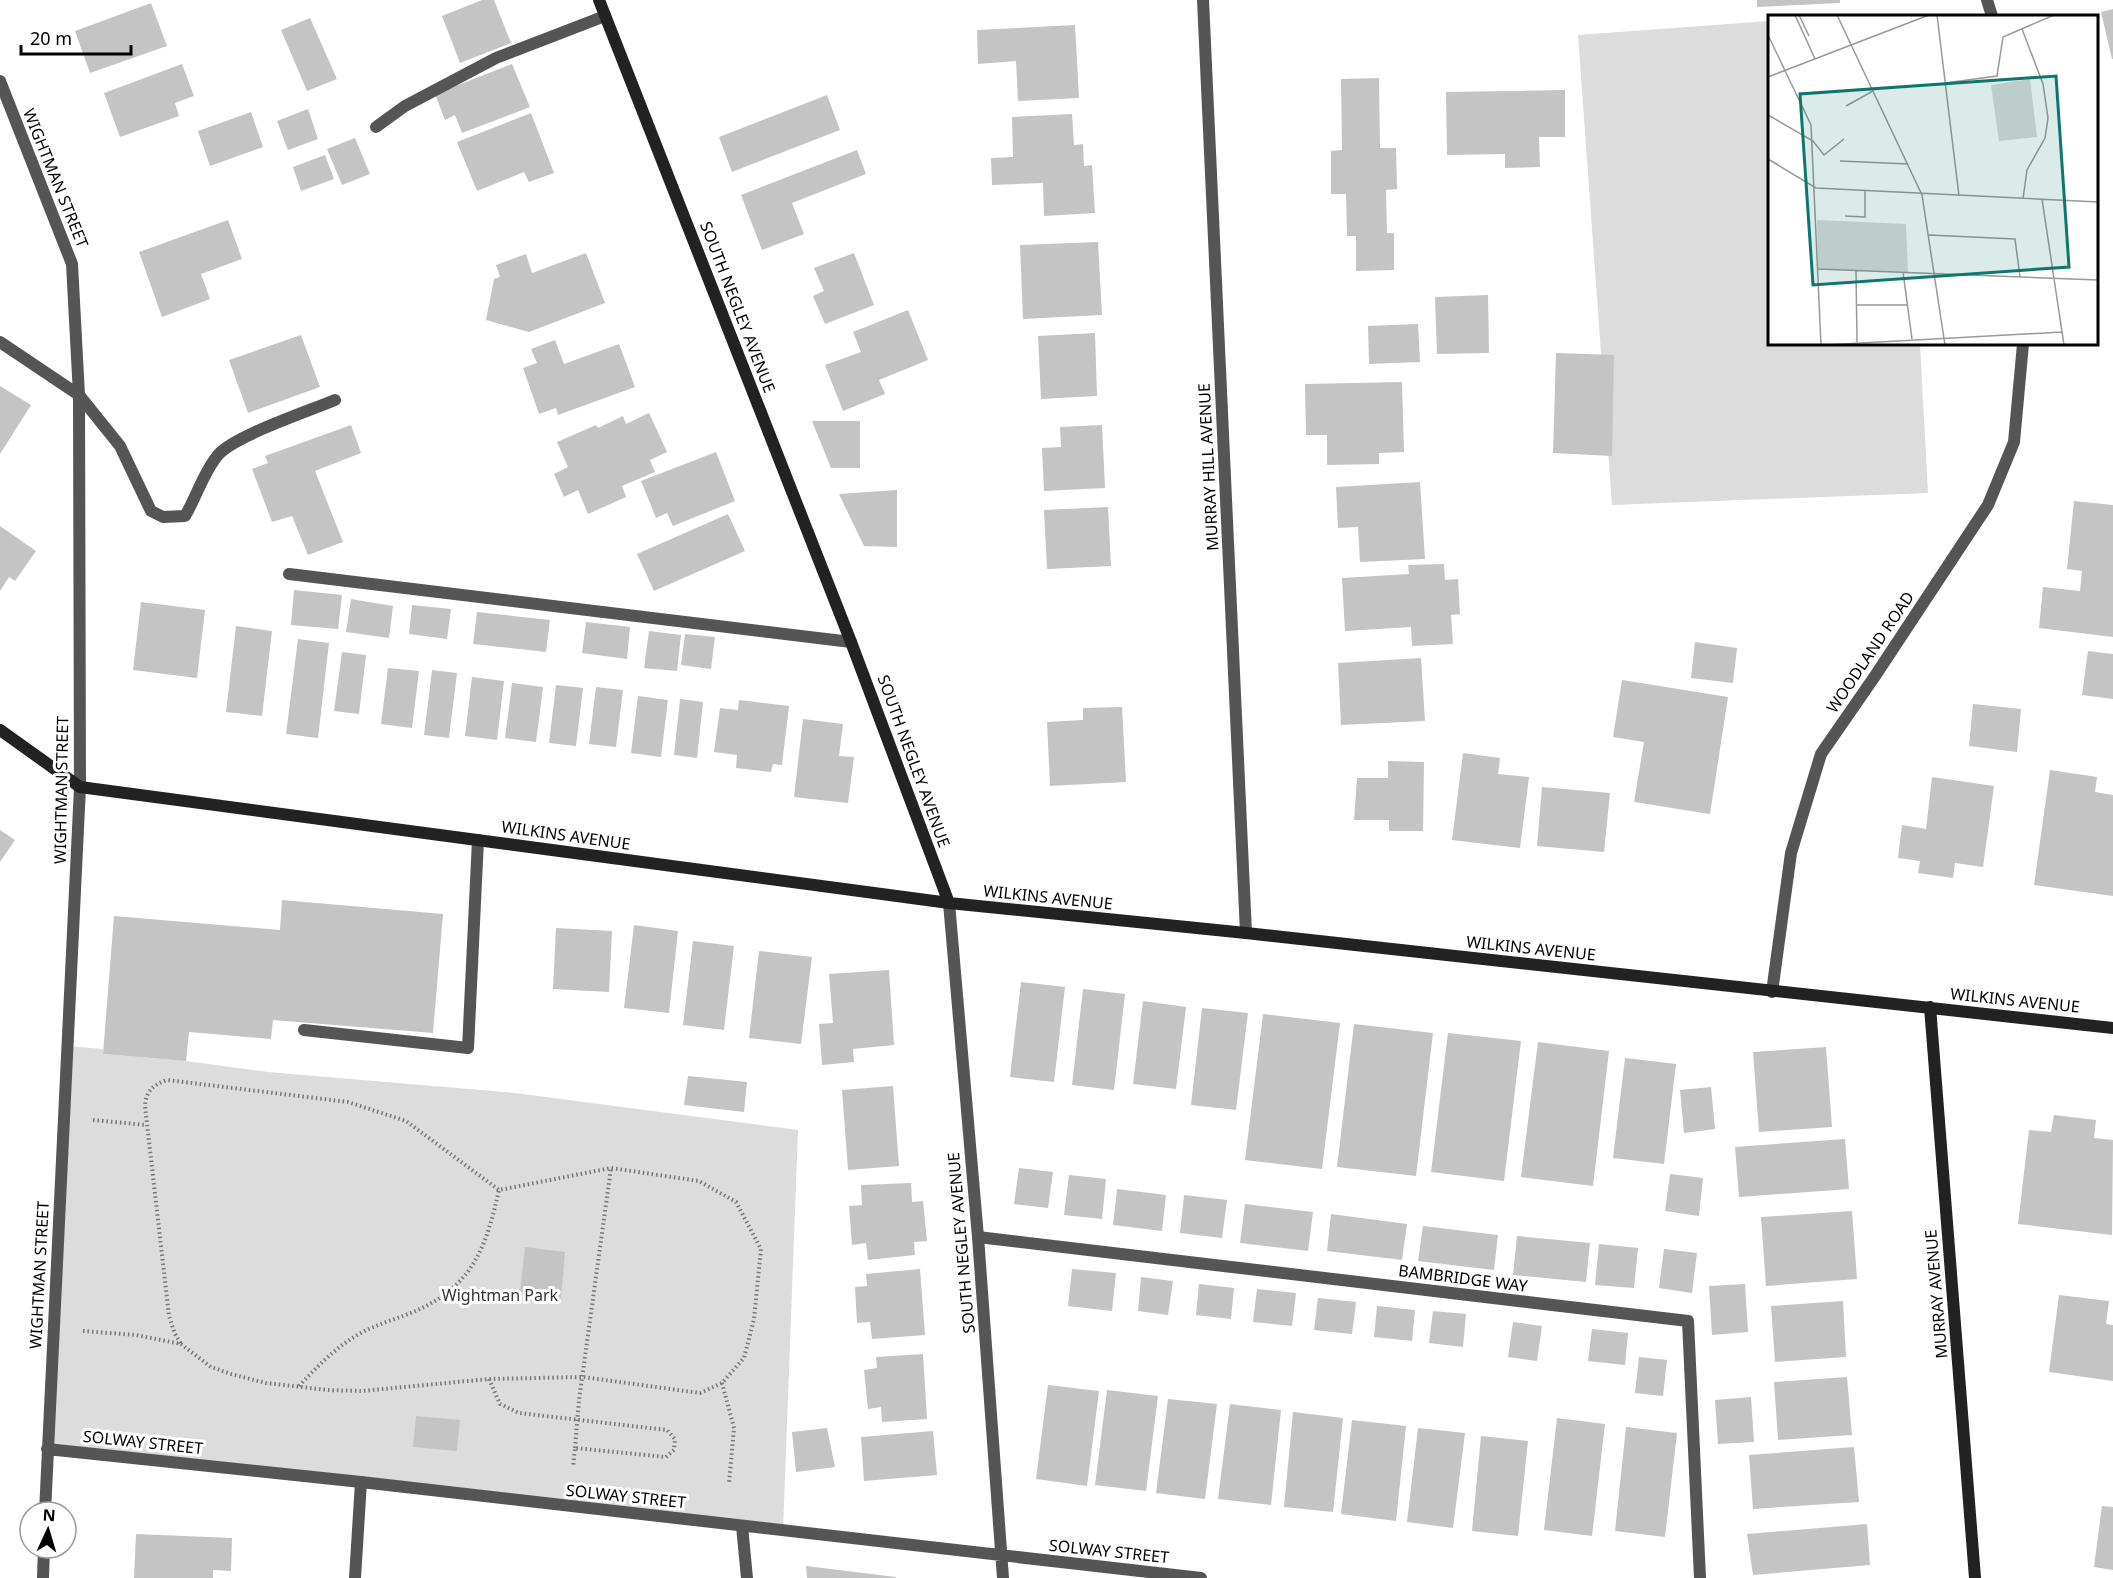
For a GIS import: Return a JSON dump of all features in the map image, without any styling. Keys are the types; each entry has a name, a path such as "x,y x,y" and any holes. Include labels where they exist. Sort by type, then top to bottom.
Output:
{"main road":[{"name":"SOUTH NEGLEY AVENUE","path":"599,0 851,642 949,903"},
{"name":"WILKINS AVENUE","path":"0,730 80,787 949,903 1246,933 2113,1028"},
{"name":"MURRAY AVENUE","path":"1930,1007 1975,1578"}],"street":[{"name":"MURRAY HILL AVENUE","path":"1203,0 1246,933"},
{"path":"1987,0 1992,15"},
{"path":"376,128 405,106 496,58 606,16"},
{"name":"WIGHTMAN STREET","path":"0,81 72,264 79,395 80,787 45,1500"},
{"path":"0,342 79,395 120,446 151,512 163,517 185,516 194,501 206,471 220,453 238,441 335,400"},
{"name":"WOODLAND ROAD","path":"1772,992 1791,853 1821,754 1988,505 2014,442 2023,345"},
{"path":"289,574 851,642"},
{"path":"304,1030 468,1048 478,840"},
{"name":"SOUTH NEGLEY AVENUE","path":"949,903 978,1237 1003,1578"},
{"name":"BAMBRIDGE WAY","path":"978,1237 1688,1321 1700,1578"},
{"name":"SOLWAY STREET","path":"47,1449 361,1482 1201,1578"},
{"path":"355,1578 361,1482"},
{"path":"742,1526 747,1578"},
{"path":"43,1578 44,1560"}],"path":[{"path":"83,1331 136,1335 180,1344 211,1367 266,1383 362,1391 489,1379 583,1377 700,1393 722,1383 744,1358 754,1319 761,1249 736,1202 699,1181 610,1168 499,1190 406,1122 348,1102 167,1080 152,1087 148,1092 145,1106 170,1316 180,1344"},
{"path":"93,1120 146,1125"},
{"path":"573,1467 610,1168"},
{"path":"299,1386 324,1360 355,1336 426,1306 449,1291 473,1267 485,1243 499,1190"},
{"path":"489,1379 500,1404 519,1413 667,1430 675,1439 674,1450 666,1457 575,1448"},
{"path":"722,1383 734,1428 729,1483"}],"green space":[{"path":"1768,21 1768,345 1920,345 1928,493 1612,505 1578,35"},
{"name":"Wightman Park","path":"68,1046 103,1049 103,1054 186,1061 268,1072 515,1093 798,1130 783,1531 47,1449"}],"building":[{"path":"482,0 494,0 511,43 460,63 442,16"},
{"path":"1757,0 1840,0 1840,3 1757,7"},
{"path":"151,3 167,46 90,73 75,31"},
{"path":"2113,9 2113,59 2112,59 2101,12"},
{"path":"310,18 337,79 307,91 281,30"},
{"path":"1075,25 1079,98 1018,101 1016,61 978,64 977,30"},
{"path":"182,64 194,96 175,103 179,116 120,137 104,93"},
{"path":"512,64 530,107 462,133 455,115 445,120 435,94"},
{"path":"1379,78 1380,148 1396,148 1397,189 1386,190 1387,233 1394,233 1394,270 1356,271 1356,236 1347,236 1346,194 1331,194 1331,151 1342,150 1341,79"},
{"path":"1565,90 1565,137 1539,137 1540,167 1505,168 1505,154 1447,155 1446,92"},
{"path":"827,95 840,130 732,172 719,137"},
{"path":"308,109 318,139 288,150 277,121"},
{"path":"251,112 263,147 210,166 198,131"},
{"path":"531,113 554,173 529,182 524,172 477,191 457,142"},
{"path":"1072,114 1074,145 1083,144 1084,166 1092,165 1095,213 1044,216 1043,183 992,185 991,158 1013,157 1012,117"},
{"path":"355,138 370,174 342,185 327,149"},
{"path":"857,150 866,174 792,203 804,234 762,250 741,195"},
{"path":"325,155 334,179 301,191 293,167"},
{"path":"228,220 242,259 201,274 210,299 162,317 139,252"},
{"path":"1098,242 1102,315 1023,319 1020,245"},
{"path":"586,253 605,303 529,332 486,320 494,279 500,277 496,265 526,254 532,273"},
{"path":"854,253 874,305 825,324 813,296 824,291 814,268"},
{"path":"1488,295 1489,353 1437,354 1435,297"},
{"path":"908,310 928,360 879,380 885,394 843,411 825,365 861,352 853,332"},
{"path":"1418,324 1420,362 1369,364 1368,326"},
{"path":"1095,333 1097,396 1041,399 1038,336"},
{"path":"301,335 320,387 248,413 229,360"},
{"path":"555,340 564,364 619,344 635,387 558,415 556,408 539,414 523,368 537,363 531,349"},
{"path":"1556,353 1614,355 1612,456 1553,453"},
{"path":"1402,382 1404,452 1379,453 1379,464 1327,465 1327,435 1306,435 1305,384"},
{"path":"0,386 31,405 0,454"},
{"path":"649,413 667,452 650,460 655,472 622,486 626,497 588,514 578,490 564,497 554,474 568,467 557,442 596,425 598,428 623,416 626,424"},
{"path":"812,421 860,421 860,468 831,468"},
{"path":"351,425 361,453 315,471 343,542 308,555 292,516 272,522 252,469 268,463 265,456"},
{"path":"1102,425 1105,488 1044,491 1042,448 1061,447 1060,427"},
{"path":"716,452 735,501 673,526 667,513 656,518 641,481"},
{"path":"1420,482 1425,559 1360,562 1358,527 1338,528 1336,487"},
{"path":"897,490 897,547 864,546 839,494"},
{"path":"2074,501 2113,505 2113,637 2039,628 2043,587 2080,591 2082,571 2067,569"},
{"path":"1108,507 1111,566 1047,569 1044,510"},
{"path":"728,514 745,551 654,591 637,554"},
{"path":"0,526 36,551 15,581 9,577 0,591"},
{"path":"1444,564 1445,580 1458,579 1460,614 1451,615 1453,644 1412,646 1411,627 1345,631 1342,578 1409,574 1408,565"},
{"path":"294,590 342,595 338,629 291,625"},
{"path":"351,599 393,606 389,638 346,632"},
{"path":"141,602 205,610 197,678 133,670"},
{"path":"412,605 451,609 447,639 409,634"},
{"path":"477,612 550,620 546,652 473,644"},
{"path":"586,622 630,627 627,659 582,653"},
{"path":"236,626 272,631 262,716 226,712"},
{"path":"649,631 681,635 677,671 644,668"},
{"path":"685,634 715,637 711,669 681,665"},
{"path":"298,639 329,643 318,738 286,734"},
{"path":"1695,642 1737,648 1733,683 1691,678"},
{"path":"2088,651 2113,654 2113,699 2082,695"},
{"path":"342,652 366,655 359,714 334,711"},
{"path":"1421,658 1425,721 1341,725 1338,663"},
{"path":"388,668 419,671 412,728 381,724"},
{"path":"432,670 457,673 449,738 424,735"},
{"path":"472,677 504,681 497,740 465,736"},
{"path":"1622,680 1728,697 1710,814 1634,802 1644,742 1613,737"},
{"path":"512,683 543,687 536,742 505,738"},
{"path":"556,685 583,688 576,746 549,743"},
{"path":"596,687 623,690 616,747 589,744"},
{"path":"638,696 668,700 661,757 631,753"},
{"path":"680,699 703,702 697,758 674,755"},
{"path":"739,700 789,706 782,765 773,764 771,772 736,768 737,755 714,752 720,708 738,710"},
{"path":"1973,704 2021,709 2017,752 1969,746"},
{"path":"1122,707 1126,782 1050,786 1047,722 1083,720 1083,708"},
{"path":"803,719 843,724 839,756 854,757 848,803 794,797"},
{"path":"1463,753 1500,758 1498,774 1529,777 1520,848 1452,840"},
{"path":"1388,761 1424,762 1423,831 1389,831 1389,820 1354,820 1357,778 1388,778"},
{"path":"2050,770 2097,777 2095,792 2113,795 2113,896 2034,885"},
{"path":"1932,777 1994,786 1983,867 1955,863 1953,878 1918,873 1920,861 1898,858 1902,825 1926,829"},
{"path":"1542,787 1610,793 1604,852 1537,846"},
{"path":"0,830 15,840 0,862"},
{"path":"282,900 443,914 433,1033 273,1020 271,1039 189,1032 186,1061 103,1054 114,916 280,930"},
{"path":"634,925 678,931 669,1013 624,1008"},
{"path":"556,928 612,931 609,992 553,989"},
{"path":"693,941 734,946 724,1030 683,1025"},
{"path":"759,951 812,957 801,1044 749,1038"},
{"path":"889,970 894,1045 853,1049 854,1062 822,1065 819,1024 833,1023 829,974"},
{"path":"1021,982 1065,987 1054,1082 1010,1077"},
{"path":"1083,989 1125,994 1114,1090 1072,1085"},
{"path":"1143,1001 1186,1007 1176,1089 1133,1084"},
{"path":"1202,1008 1248,1013 1236,1110 1191,1105"},
{"path":"1263,1014 1340,1023 1322,1169 1245,1160"},
{"path":"1354,1024 1433,1033 1416,1176 1337,1167"},
{"path":"1448,1033 1521,1041 1504,1181 1431,1172"},
{"path":"1538,1042 1609,1051 1593,1186 1521,1177"},
{"path":"1826,1047 1832,1127 1759,1132 1753,1052"},
{"path":"1625,1058 1676,1064 1664,1164 1613,1158"},
{"path":"688,1076 747,1082 744,1112 684,1105"},
{"path":"893,1086 899,1166 848,1170 842,1090"},
{"path":"1711,1087 1715,1129 1684,1133 1680,1090"},
{"path":"2054,1115 2096,1120 2094,1138 2113,1140 2112,1235 2018,1224 2029,1130 2051,1132"},
{"path":"1845,1139 1849,1189 1739,1197 1735,1147"},
{"path":"1019,1168 1053,1172 1048,1208 1014,1204"},
{"path":"1670,1174 1703,1178 1699,1216 1665,1211"},
{"path":"1069,1175 1106,1179 1102,1219 1064,1215"},
{"path":"911,1183 912,1202 923,1201 927,1241 914,1242 915,1255 868,1260 866,1243 852,1245 849,1206 862,1205 861,1185"},
{"path":"1117,1189 1166,1195 1162,1231 1113,1225"},
{"path":"1184,1195 1227,1200 1222,1238 1180,1233"},
{"path":"1245,1204 1313,1212 1308,1251 1240,1243"},
{"path":"1852,1211 1857,1279 1766,1286 1761,1217"},
{"path":"1331,1214 1407,1224 1402,1260 1327,1251"},
{"path":"1423,1226 1498,1235 1494,1270 1418,1261"},
{"path":"1517,1236 1590,1243 1586,1282 1513,1275"},
{"path":"1599,1244 1638,1248 1634,1288 1595,1285"},
{"path":"525,1247 565,1252 561,1298 520,1293"},
{"path":"1664,1249 1697,1253 1692,1293 1659,1288"},
{"path":"920,1269 925,1335 872,1339 870,1322 857,1323 855,1287 867,1286 866,1274"},
{"path":"1072,1269 1116,1273 1112,1311 1068,1306"},
{"path":"1141,1277 1173,1281 1168,1315 1138,1311"},
{"path":"1199,1284 1234,1288 1231,1319 1196,1315"},
{"path":"1745,1284 1748,1332 1712,1335 1709,1286"},
{"path":"1257,1289 1296,1293 1292,1326 1253,1322"},
{"path":"2059,1295 2109,1301 2106,1324 2113,1325 2113,1381 2049,1372"},
{"path":"1318,1298 1356,1302 1352,1334 1314,1330"},
{"path":"1843,1301 1846,1357 1775,1362 1771,1306"},
{"path":"1377,1306 1415,1310 1412,1341 1374,1337"},
{"path":"1433,1311 1466,1314 1463,1347 1429,1343"},
{"path":"1513,1322 1542,1326 1537,1361 1508,1357"},
{"path":"1592,1329 1628,1333 1625,1365 1588,1361"},
{"path":"923,1354 927,1419 882,1422 881,1407 868,1409 864,1370 877,1368 876,1357"},
{"path":"1639,1357 1667,1360 1663,1396 1635,1393"},
{"path":"1847,1377 1852,1435 1778,1440 1774,1382"},
{"path":"1048,1385 1099,1391 1087,1486 1036,1479"},
{"path":"1107,1390 1158,1396 1146,1491 1095,1485"},
{"path":"1751,1397 1754,1442 1718,1444 1715,1400"},
{"path":"1168,1399 1217,1404 1205,1499 1156,1493"},
{"path":"1230,1404 1281,1410 1271,1505 1218,1499"},
{"path":"1293,1412 1343,1418 1333,1512 1284,1507"},
{"path":"416,1416 460,1420 457,1451 413,1447"},
{"path":"1557,1418 1605,1424 1592,1536 1544,1530"},
{"path":"1352,1420 1406,1426 1396,1521 1341,1514"},
{"path":"1626,1427 1677,1433 1665,1537 1615,1531"},
{"path":"827,1428 835,1467 796,1472 792,1432"},
{"path":"1418,1428 1465,1433 1453,1528 1407,1522"},
{"path":"933,1431 937,1475 864,1481 861,1437"},
{"path":"1481,1436 1528,1441 1518,1536 1472,1531"},
{"path":"1854,1447 1859,1502 1753,1509 1749,1455"},
{"path":"2102,1506 2113,1507 2113,1570 2094,1567"},
{"path":"1867,1524 1870,1565 1753,1575 1747,1534"},
{"path":"136,1534 232,1538 231,1571 213,1570 213,1578 134,1578"},
{"path":"806,1566 896,1577 896,1578 807,1578"}]}
